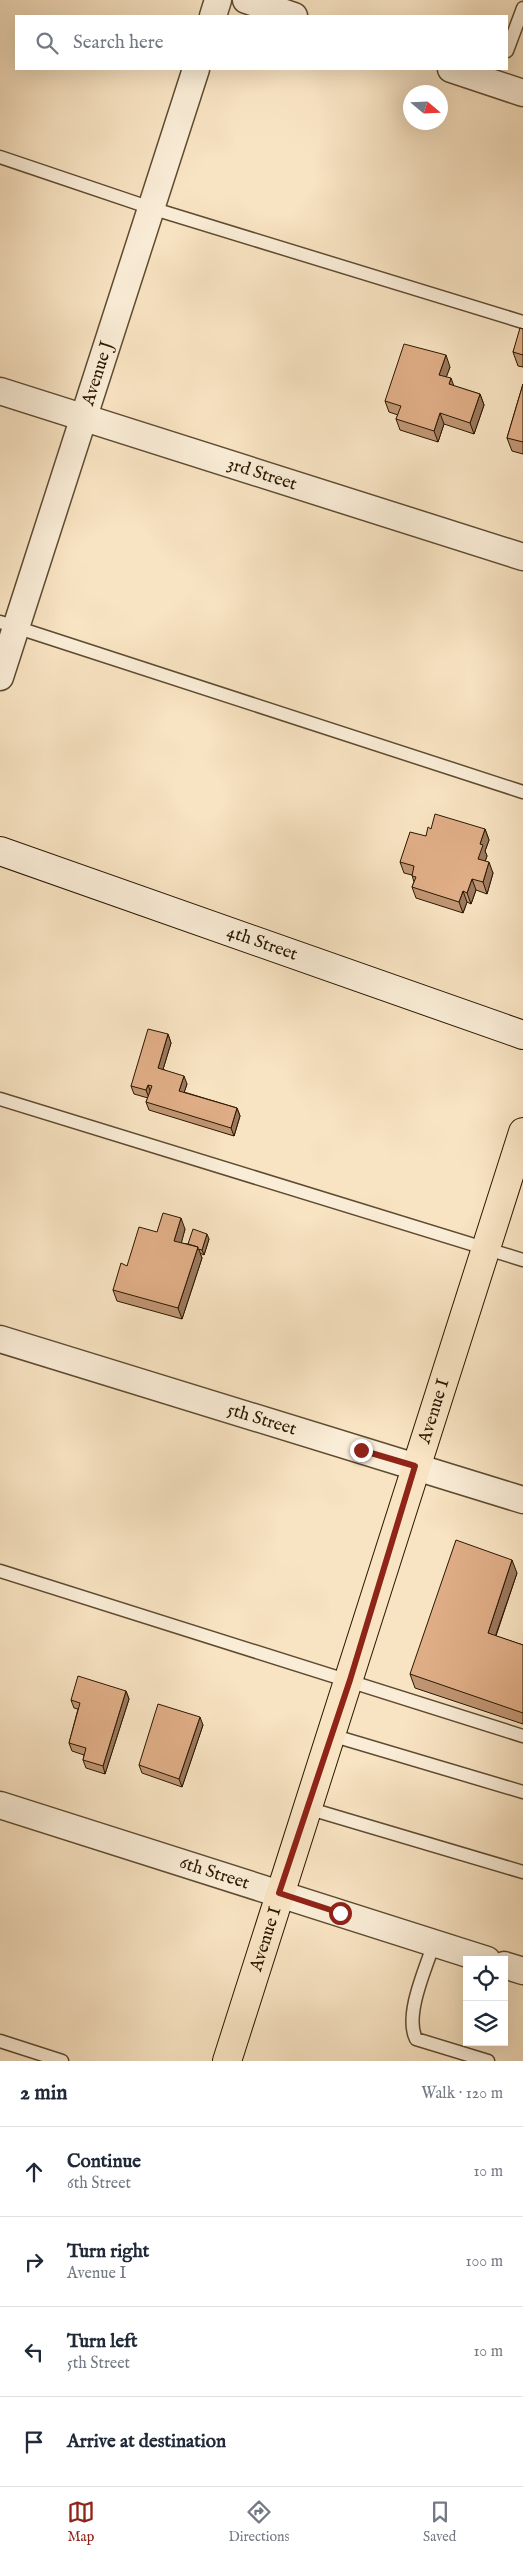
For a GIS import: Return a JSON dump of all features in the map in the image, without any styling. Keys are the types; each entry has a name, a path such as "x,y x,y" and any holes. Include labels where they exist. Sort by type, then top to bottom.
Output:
{"main road":[{"name":"Avenue I","path":"227,2061 279,1893 350,1680 415,1466 523,1132"}],"street":[{"path":"213,15 218,0"},
{"path":"246,0 291,15"},
{"name":"Avenue J","path":"0,677 8,625 83,418 196,70"},
{"path":"458,70 497,76 523,93"},
{"name":"3rd Street","path":"0,392 523,557"},
{"name":"4th Street","path":"0,851 523,1035"},
{"name":"5th Street","path":"0,1339 523,1500"},
{"name":"6th Street","path":"0,1805 475,1956"},
{"path":"508,1966 523,1971"}],"lane":[{"path":"508,48 523,8"},
{"path":"0,157 151,208 523,322"},
{"path":"8,625 523,792"},
{"path":"0,1099 523,1260"},
{"path":"0,1571 523,1736"},
{"path":"332,1735 523,1792"},
{"path":"307,1808 523,1872"},
{"path":"434,1943 414,2005 412,2030 416,2039 488,2061"},
{"path":"0,2041 62,2061"}],"building":[{"path":"520,328 523,329 523,355 513,352"},
{"path":"404,344 446,355 439,375 451,378 449,384 480,394 470,423 440,413 434,431 396,419 401,406 385,401"},
{"path":"523,384 523,442 507,438"},
{"path":"435,814 485,829 480,844 483,845 478,859 489,862 483,882 472,879 467,893 463,891 459,902 412,887 416,877 412,876 414,866 400,862 410,832 426,836 428,827 431,829"},
{"path":"148,1029 168,1034 158,1068 184,1076 179,1091 237,1108 231,1128 146,1102 152,1086 148,1085 146,1090 131,1086"},
{"path":"163,1213 181,1218 174,1241 198,1247 178,1308 113,1290 121,1263 127,1266 139,1227 157,1232"},
{"path":"193,1229 207,1234 202,1250 188,1244"},
{"path":"456,1540 512,1560 488,1633 523,1645 523,1713 410,1674"},
{"path":"78,1676 126,1691 103,1766 83,1760 86,1748 69,1743 80,1703 71,1700"},
{"path":"158,1704 200,1717 179,1779 139,1765"}],"route":[{"path":"340,1913 279,1893 350,1680 415,1466 361,1450"}]}
